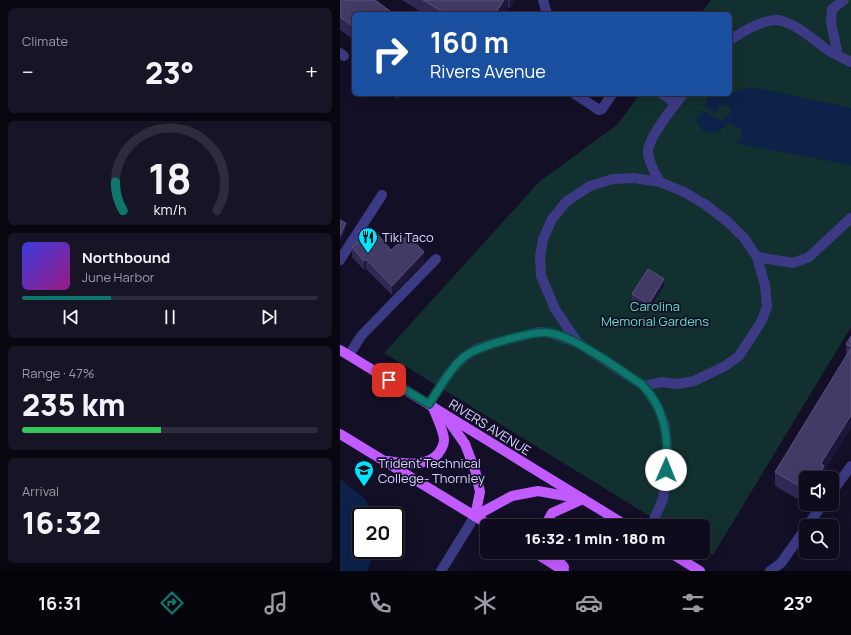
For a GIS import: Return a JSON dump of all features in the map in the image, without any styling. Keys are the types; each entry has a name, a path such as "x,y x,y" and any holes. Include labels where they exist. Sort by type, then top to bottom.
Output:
{"main road":[{"name":"RIVERS AVENUE","path":"340,350 616,519"},
{"path":"384,460 420,463 430,460 438,453 443,446 444,437 431,406"},
{"path":"443,413 465,444 475,470 480,492 475,516"},
{"path":"340,434 480,519"},
{"path":"475,516 512,496 538,491 583,499"},
{"path":"549,519 552,513 583,499"},
{"path":"546,559 566,571"},
{"path":"557,559 566,571"},
{"path":"680,559 700,571"}],"street":[{"path":"543,0 546,12"},
{"path":"838,55 831,24 832,9 844,0"},
{"path":"732,39 765,22 778,20 797,27 827,50 851,62"},
{"path":"578,96 599,110 602,109 611,96"},
{"path":"665,96 676,103"},
{"path":"660,182 651,165 648,152 652,139 681,96"},
{"path":"578,343 555,309 541,276 540,257 543,239 552,219 567,200 590,186 613,179 634,178 660,182 684,192 706,205 739,233 757,257 765,285 767,307 761,322 739,356 726,366 694,381 678,384 661,382 644,386"},
{"path":"340,260 382,195"},
{"path":"757,257 793,263 809,257 851,218"},
{"path":"349,355 361,336 436,259"},
{"path":"431,406 449,373 464,357 475,350 490,344 538,332 550,333 578,343 644,386 658,407 665,425 668,458 663,499 653,519"},
{"path":"839,482 851,466"},
{"path":"441,571 475,516"},
{"path":"770,571 781,563 799,538"}],"green space":[{"name":"Carolina Memorial Gardens","path":"711,0 851,0 851,327 713,555 710,553 710,519 655,519 384,353 540,181 617,125 639,96 732,96 732,12 702,12"}],"water":[{"path":"753,87 851,108 851,165 734,143 742,139 741,130 729,123 715,133 702,130 696,120 703,111 722,121 731,113 730,107 723,103 716,112 705,107 708,96 732,96 732,91"},
{"path":"340,479 366,500 369,507 352,507 352,559 372,559 367,571 340,571"}],"building":[{"path":"340,0 375,0 391,12 352,12 352,26 340,17"},
{"path":"423,0 504,0 496,12 443,12"},
{"path":"340,220 346,223 340,236"},
{"path":"373,229 391,250 408,235 424,252 392,286 366,259 364,261 352,247"},
{"path":"648,269 664,279 649,304 632,294"},
{"path":"851,336 851,347 846,344"},
{"path":"851,348 851,415 821,463 824,466 821,471 799,471 799,486 775,472"}],"place":[{"name":"Tiki Taco","path":"368,254"},
{"name":"Trident Technical College- Thornley","path":"364,487"}],"route":[{"path":"389,380 429,404 449,373 464,357 475,350 490,344 538,332 550,333 578,343 644,386 658,407 665,425 668,458 666,470"}]}
